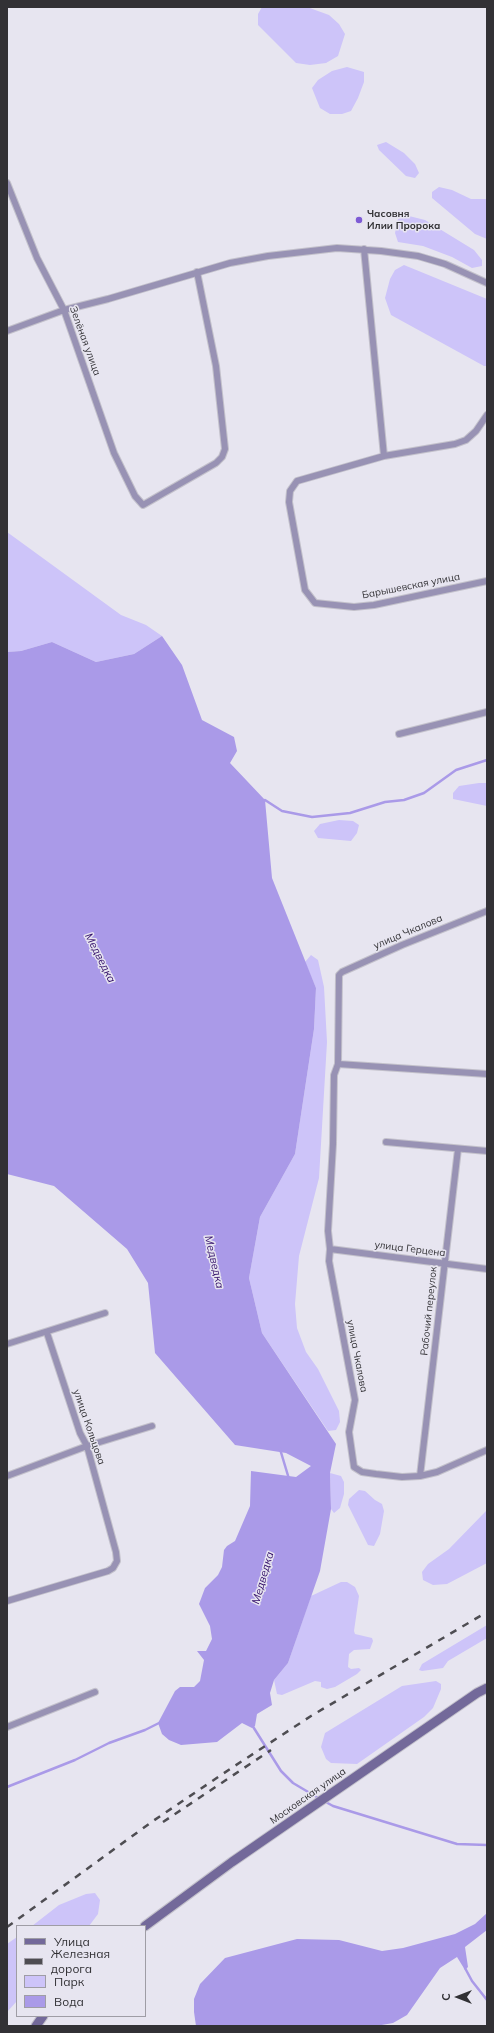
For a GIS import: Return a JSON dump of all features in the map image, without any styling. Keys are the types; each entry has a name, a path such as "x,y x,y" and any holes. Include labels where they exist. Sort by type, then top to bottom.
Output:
{"street":[{"name":"Зелёная улица","path":"7,183 37,258 64,310 114,454 135,496 143,506 216,463 222,457 225,449 216,366 197,272"},
{"path":"7,331 64,310 108,299 230,263 268,256 337,248 405,253 433,260 465,272 487,283"},
{"path":"364,249 384,456 455,444 466,440 476,431 487,414"},
{"name":"Барышевская улица","path":"384,456 297,481 290,491 289,502 305,590 315,603 354,607 374,605 487,580"},
{"path":"399,734 487,712"},
{"name":"улица Чкалова","path":"420,1476 402,1477 376,1474 362,1472 354,1467 349,1432 355,1400 329,1261 330,1249 328,1232 333,1144 334,1075 338,1064 339,975 342,972 402,944 487,911"},
{"path":"338,1064 487,1074"},
{"path":"386,1142 487,1151"},
{"name":"Рабочий переулок","path":"420,1476 458,1149"},
{"name":"улица Герцена","path":"330,1249 487,1269"},
{"path":"7,1344 105,1313"},
{"name":"улица Кольцова","path":"7,1601 108,1571 113,1568 117,1561 116,1552 87,1446 80,1433 47,1332"},
{"path":"7,1476 87,1446 152,1426"},
{"path":"420,1476 437,1472 487,1450"},
{"name":"Московская улица","path":"146,1925 289,1823 477,1692 487,1688"},
{"path":"7,1727 95,1692"},
{"path":"30,2026 40,2021"}],"green space":[{"path":"262,7 307,7 329,15 339,24 345,34 338,56 326,63 310,65 296,63 258,25 258,14"},
{"path":"347,67 364,72 364,82 351,111 342,114 330,114 320,108 312,88 318,80 332,71"},
{"path":"386,142 404,153 415,164 419,173 415,178 406,176 379,150 377,145"},
{"path":"439,187 452,190 471,199 487,199 487,239 475,234 432,198 432,192"},
{"path":"409,216 425,220 474,250 482,260 482,266 472,268 452,257 423,246 398,242 395,233 398,219"},
{"path":"404,265 487,299 487,366 484,366 391,315 385,298 390,279 395,270"},
{"path":"7,532 121,615 146,625 162,636 134,654 96,662 52,642 21,651 7,652"},
{"path":"487,783 487,806 453,799 453,793 459,786"},
{"path":"339,820 353,821 359,825 357,833 351,841 318,838 314,831 320,824"},
{"path":"311,955 318,960 324,987 327,1042 319,1178 299,1256 295,1304 297,1328 306,1352 318,1369 339,1411 340,1422 336,1430 328,1431 262,1333 249,1278 260,1217 295,1154 314,1029 316,988 305,962"},
{"path":"330,1473 341,1476 344,1482 344,1494 340,1508 334,1513 331,1509"},
{"path":"359,1490 365,1491 382,1504 384,1511 380,1534 374,1546 368,1545 348,1505 349,1499"},
{"path":"487,1510 487,1563 447,1584 433,1585 423,1580 422,1572 428,1564 449,1549"},
{"path":"341,1582 347,1582 355,1587 359,1596 354,1631 355,1634 372,1638 373,1641 370,1649 354,1650 349,1654 348,1667 351,1669 359,1668 361,1670 335,1687 327,1689 321,1687 321,1682 315,1681 282,1695 277,1694 274,1680 288,1663 311,1596"},
{"path":"487,1625 487,1638 448,1661 443,1668 422,1671 419,1670 422,1664"},
{"path":"436,1681 441,1684 441,1689 433,1708 424,1717 357,1764 331,1763 326,1759 321,1747 325,1733 402,1686"},
{"path":"95,1893 100,1900 98,1914 90,1925 33,1925 59,1905 86,1894"},
{"path":"16,1938 16,2002 7,2012 7,1944"}],"water":[{"path":"162,636 182,665 202,720 234,737 237,751 230,763 265,800 272,878 316,988 314,1029 295,1154 260,1217 249,1278 262,1333 336,1444 330,1473 331,1509 320,1571 288,1663 274,1680 270,1693 272,1705 257,1714 255,1726 252,1728 242,1723 217,1742 181,1745 169,1740 162,1734 158,1723 175,1691 180,1687 194,1687 200,1681 204,1660 197,1651 206,1651 212,1639 210,1626 199,1604 205,1588 218,1575 222,1567 224,1550 235,1541 250,1506 251,1471 296,1477 311,1466 286,1453 235,1445 155,1353 148,1283 127,1249 54,1186 7,1174 7,652 21,651 52,642 96,662 134,654"},
{"path":"487,1913 487,1930 465,1947 468,1967 465,1970 457,1957 440,1968 407,2015 393,2023 376,2026 196,2026 194,1999 200,1984 225,1958 297,1939 339,1940 382,1951 403,1948 455,1934 475,1924"}],"waterway":[{"path":"264,801 265,800 282,811 312,817 350,813 385,802 404,800 424,793 456,770 487,760"},
{"name":"Медведка","path":"280,1449 289,1479"},
{"path":"7,1787 75,1760 109,1743 145,1730 161,1722"},
{"name":"Медведка","path":"252,1725 281,1771 293,1783 320,1799"},
{"name":"Медведка","path":"324,1801 333,1806 457,1844 487,1845"},
{"name":"Медведка","path":"465,1968 472,1981 487,2000"}],"railway":[{"path":"7,1927 153,1821 230,1769 311,1716 487,1612"},
{"path":"163,1822 271,1750"}],"place":[{"name":"Часовня Илии Пророка","path":"359,220"}]}
